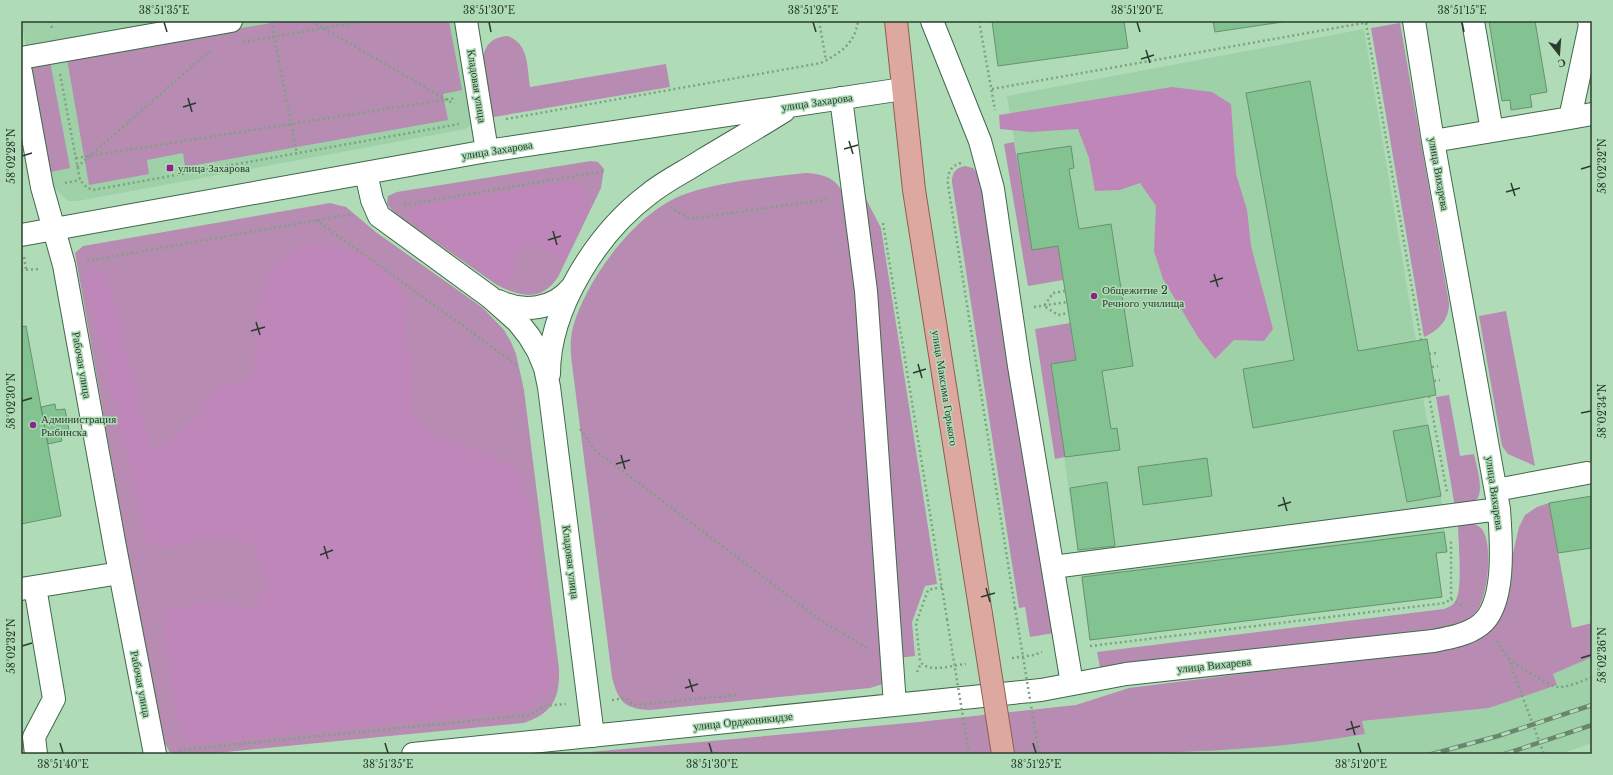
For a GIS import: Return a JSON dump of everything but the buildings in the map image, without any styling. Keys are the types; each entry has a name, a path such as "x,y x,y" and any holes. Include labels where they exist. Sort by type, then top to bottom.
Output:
{"main road":[{"name":"улица Максима Горького","path":"896,21 914,190 1003,754"}],"street":[{"path":"21,58 231,21"},
{"name":"Кладовая улица","path":"466,21 487,151"},
{"path":"932,21 972,118 987,164 997,208 1021,374 1072,684"},
{"name":"улица Вихарева","path":"1072,684 1126,674 1433,641 1455,636 1481,625 1494,606 1500,581 1501,539 1497,500 1433,142 1414,21"},
{"path":"1473,21 1492,131"},
{"path":"1570,118 1590,25 1589,21"},
{"name":"Рабочая улица","path":"21,72 42,187 64,265 154,752"},
{"name":"улица Захарова","path":"21,235 487,151 903,89"},
{"path":"841,98 866,292 895,705"},
{"path":"490,297 508,306 537,308 549,304 559,298 568,291 595,250 614,227 648,194 794,105"},
{"path":"1433,142 1592,114"},
{"path":"366,173 375,209 386,222 490,297 514,318 529,336 545,368 549,388"},
{"path":"549,388 550,346 555,327 577,279"},
{"name":"Кладовая улица","path":"549,388 593,736"},
{"path":"1053,567 1451,516 1497,500 1587,473"},
{"path":"36,754 34,737 54,699 28,588 120,573"},
{"name":"улица Орджоникидзе","path":"413,754 1041,690 1072,684"}],"path":[{"path":"50,21 80,180 86,187 93,190 458,124 482,123 807,66 826,60 848,46 857,31 858,21"},
{"path":"271,21 297,154"},
{"path":"311,21 458,106"},
{"path":"819,21 826,60"},
{"path":"979,21 996,113"},
{"path":"992,89 1375,21"},
{"path":"1366,23 1421,340"},
{"path":"77,167 214,47"},
{"path":"76,158 460,98"},
{"path":"987,164 975,167 969,162 959,163 950,171 948,183 1039,754"},
{"path":"21,270 64,265 375,209 604,171"},
{"path":"666,205 690,219 854,196"},
{"path":"316,220 519,366"},
{"path":"882,221 885,227 969,754"},
{"path":"1044,306 1053,293 1065,291"},
{"path":"1032,308 1067,302"},
{"path":"1044,306 1058,315 1068,313"},
{"path":"1429,354 1436,353"},
{"path":"1432,367 1438,366"},
{"path":"1434,381 1440,380"},
{"path":"1429,396 1451,516 1451,599"},
{"path":"577,426 596,451 820,620 862,646 891,656"},
{"path":"919,655 916,630 920,610 928,590 942,587"},
{"path":"1451,599 1467,609 1497,642 1508,658 1544,754"},
{"path":"1086,645 1095,646 1445,603 1451,599"},
{"path":"1508,658 1522,669 1557,687 1570,685 1592,677"},
{"path":"893,679 909,677 919,669 921,663"},
{"path":"121,754 154,752 174,748 181,751 520,716 529,715 544,706 626,698 631,703 637,704 738,695"}],"shaded area":[{"path":"21,21 455,21 472,124 466,129 78,201 68,201 55,189 52,180"},
{"path":"282,21 449,21 462,90 443,94 448,120 185,167 183,153 147,160 149,174 89,185 67,59"},
{"path":"1400,23 1449,303 1449,309 1442,324 1439,328 1424,337 1371,28"},
{"path":"1364,29 1416,341 1427,339 1436,395 1423,398 1441,496 1447,552 1436,553 1442,597 1090,640 1051,364 1076,360 1058,246 1032,250 1007,96"},
{"path":"508,36 515,40 523,50 526,57 530,87 666,64 670,87 494,117 492,116 484,80 484,55 488,46 495,39"},
{"path":"50,61 70,168 51,172 30,64"},
{"path":"1172,87 1212,92 1231,104 1236,174 1247,210 1251,246 1273,329 1264,341 1234,340 1215,359 1198,337 1163,279 1154,251 1156,206 1140,183 1120,190 1095,191 1089,158 1078,129 1030,132 1000,129 999,115"},
{"path":"1014,142 1032,249 1058,246 1063,280 1028,286 1004,144"},
{"path":"591,161 598,162 604,169 601,188 558,277 551,285 538,294 522,294 497,285 394,213 387,204 388,196 397,192"},
{"path":"965,166 973,168 977,173 979,172 1054,633 1030,637 1025,607 1019,608 952,182 955,171"},
{"path":"806,173 829,178 836,183 844,196 852,227 883,684 870,688 650,710 634,708 620,698 612,677 572,361 571,344 573,327 579,309 589,289 600,270 614,251 629,233 663,205 680,196 709,187 775,176"},
{"path":"566,181 582,185 588,210 565,258 528,242 518,254 508,287 501,284 410,220 411,207"},
{"path":"866,199 881,228 937,584 925,586 912,622 915,656 898,658 861,200"},
{"path":"330,203 346,207 377,233 483,308 504,330 511,342 516,354 524,390 559,669 556,697 547,710 541,715 523,723 206,754 171,754 164,742 133,583 75,253 83,246"},
{"path":"326,242 365,255 397,278 407,303 403,325 411,356 412,413 436,435 484,453 517,469 530,498 554,669 552,689 528,709 191,744 184,736 176,716 162,612 214,601 251,609 266,588 255,545 227,536 164,548 147,542 84,278 92,268 108,274 151,449 167,444 199,416 213,389 250,378 258,343 257,305 271,266 301,246"},
{"path":"1506,311 1535,466 1508,454 1502,446 1479,316"},
{"path":"1070,323 1076,360 1051,365 1065,457 1055,459 1035,329"},
{"path":"1449,395 1460,456 1474,454 1480,485 1479,496 1474,502 1455,507 1436,397"},
{"path":"1549,503 1572,628 1592,623 1592,657 1553,674 1557,685 1489,708 1362,721 1365,734 1318,741 1223,750 1080,754 568,754 919,722 1076,705 1129,688 1436,650 1501,609 1510,584 1511,562 1519,527 1525,515 1537,507"},
{"path":"1473,523 1481,528 1485,535 1488,570 1484,595 1480,605 1473,615 1461,622 1443,628 1100,667 1097,652 1444,609 1454,603 1458,593 1460,574 1458,524"},
{"path":"1592,657 1592,743 1561,754 1125,754 1253,747 1365,734 1362,721 1489,708 1557,685 1553,674"}],"railway":[{"path":"1432,754 1498,736 1592,705"},
{"path":"1505,754 1592,725"}],"place":[{"name":"улица Захарова","path":"170,168"},
{"name":"Общежитие 2 Речного училища","path":"1094,296"},
{"name":"Администрация Рыбинска","path":"33,425"}]}
